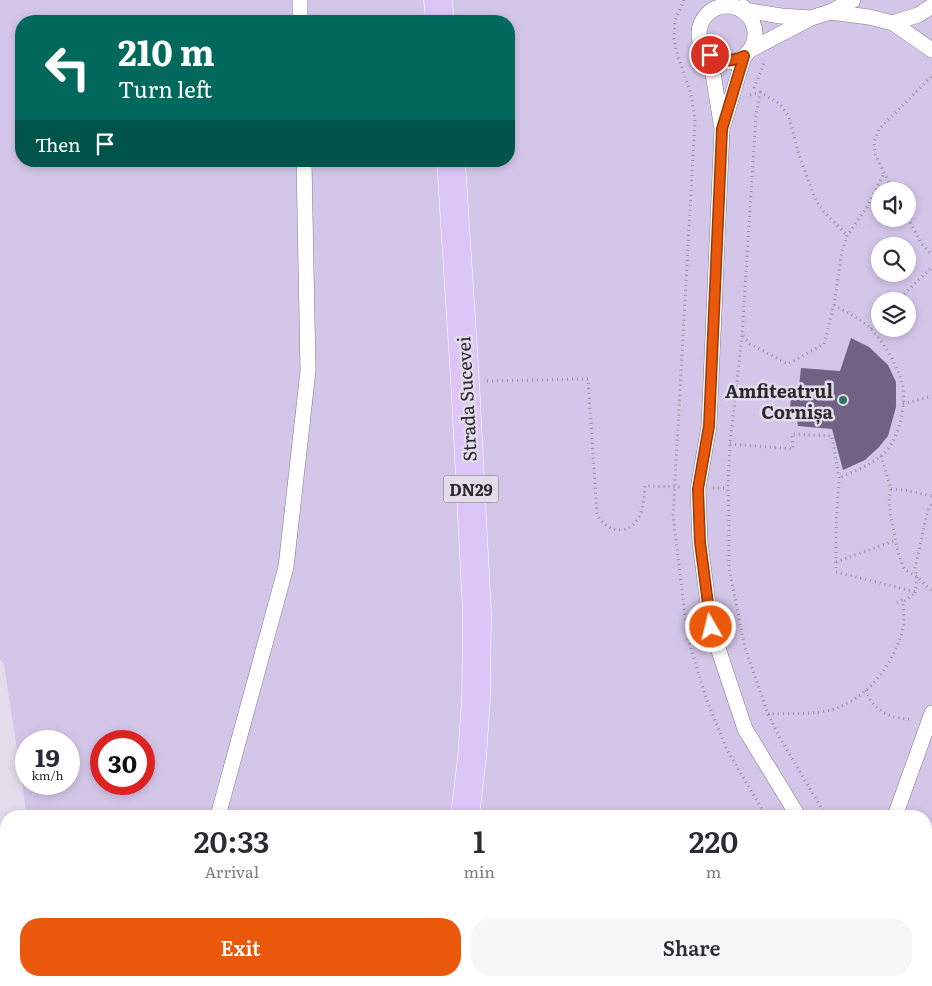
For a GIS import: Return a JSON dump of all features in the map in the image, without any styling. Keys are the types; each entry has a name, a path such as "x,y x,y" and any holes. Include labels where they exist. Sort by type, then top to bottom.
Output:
{"highway":[{"path":"438,0 439,15"},
{"name":"Strada Sucevei","path":"451,167 465,381 476,622 476,699 472,757 465,810"}],"street":[{"path":"300,0 300,15"},
{"path":"811,18 781,16 742,5 709,7 702,21 700,40 710,55 718,60 727,62 736,60 811,18 830,12 853,0"},
{"path":"722,129 747,53 754,41 754,24 742,5"},
{"path":"893,23 918,14 932,6"},
{"path":"830,12 869,17 893,23 932,50"},
{"path":"710,55 722,129 709,426 698,489 700,542 711,627 745,729 794,810"},
{"path":"220,810 286,566 308,371 304,167"},
{"path":"898,810 931,716"}],"path":[{"path":"674,486 695,120 691,94 676,54 674,39 675,20 684,0"},
{"path":"751,95 765,60"},
{"path":"888,182 875,154 874,142 879,129 932,76"},
{"path":"733,94 751,95 760,92 780,104 789,117 799,155 816,201 847,236"},
{"path":"760,92 756,115 742,336 730,444 728,488 730,513 729,568 745,648 768,714 822,810"},
{"path":"742,336 750,344 788,364 824,344 834,304 842,251 847,236 867,207 884,173"},
{"path":"913,227 921,243 932,255"},
{"path":"906,292 932,267"},
{"path":"834,304 871,329"},
{"path":"839,478 858,470 881,456 893,442 898,431 903,404 903,387 894,364 876,337"},
{"path":"465,381 588,379 597,514 600,521 612,529 626,529 637,521 643,506 645,486 674,486 698,489 728,488"},
{"path":"903,404 932,396"},
{"path":"730,444 793,449 792,434 832,436 839,478 836,572 916,592"},
{"path":"881,456 891,489 888,501 898,552 904,569 932,591"},
{"path":"891,489 932,496"},
{"path":"916,592 915,569 927,513 932,503"},
{"path":"836,562 896,540"},
{"path":"768,714 830,710 851,701 866,690 878,679 892,659 903,628 903,602 916,592"},
{"path":"897,603 916,592"},
{"path":"866,690 872,704 897,719 931,716"}],"shaded area":[{"path":"0,0 932,0 932,810 26,810 24,795 80,795 80,730 15,730 15,737 4,665 0,659"}],"building":[{"name":"Amfiteatrul Cornișa","path":"851,338 869,347 888,365 896,382 896,407 888,436 879,447 865,460 843,470 832,429 798,426 795,411 790,413 791,388 799,387 801,368 840,371"}],"place":[{"name":"Amfiteatrul Cornișa","path":"843,400"}],"route":[{"path":"710,55 718,60 727,62 744,56 722,129 709,426 698,489 700,542 711,627"}]}
